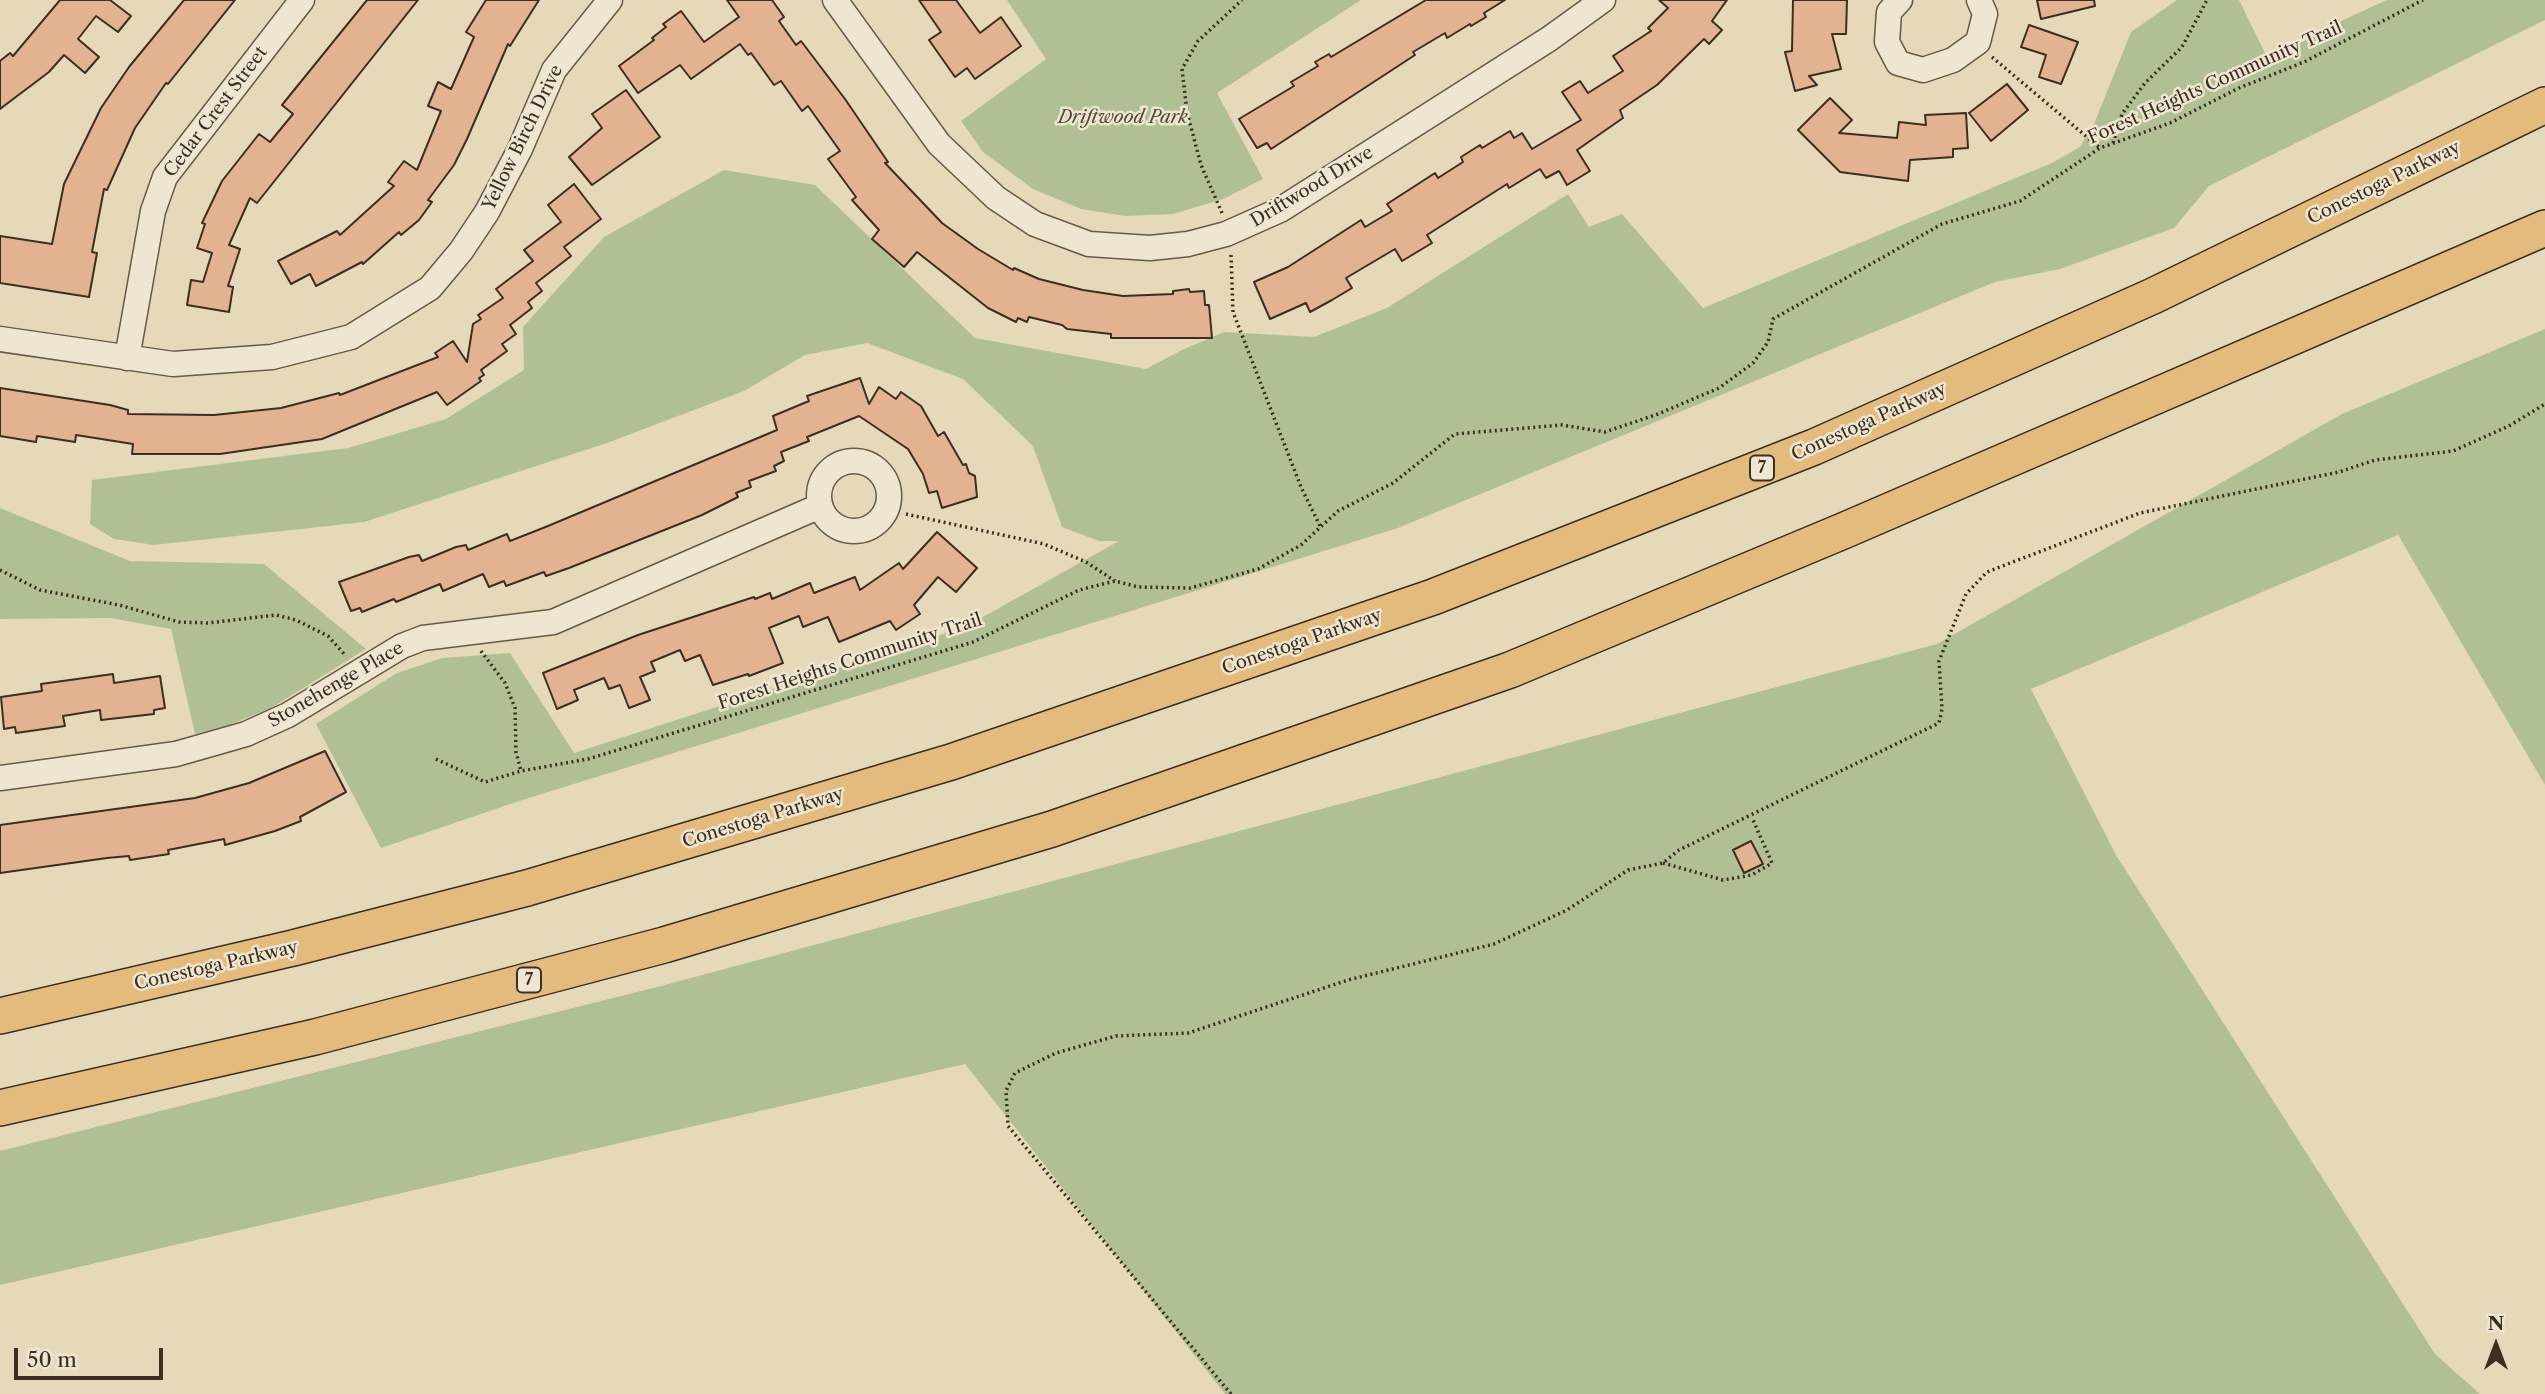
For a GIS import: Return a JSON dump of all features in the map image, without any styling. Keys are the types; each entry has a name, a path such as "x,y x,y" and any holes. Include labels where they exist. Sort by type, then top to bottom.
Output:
{"highway":[{"name":"Conestoga Parkway","path":"0,1016 293,948 540,884 951,762 1433,597 1814,447 2153,296 2545,105"},
{"name":"7","path":"0,1108 315,1037 664,944 1052,830 1510,670 1856,526 2545,228"}],"street":[{"name":"Cedar Crest Street","path":"127,358 153,211 165,177 302,0"},
{"name":"Yellow Birch Drive","path":"0,339 173,364 272,357 351,337 430,288 487,212 520,149 554,70 610,0"},
{"name":"Driftwood Drive","path":"835,0 939,144 996,198 1035,225 1089,244 1150,248 1188,244 1226,234 1280,210 1549,38 1603,0"},
{"path":"1900,0 1889,12 1886,42 1898,63 1923,70 1953,60 1978,42 1985,14 1979,0"},
{"name":"Stonehenge Place","path":"0,778 202,748 246,734 288,715 402,646 423,638 527,627 576,614 820,506"}],"path":[{"path":"1223,214 1201,165 1187,112 1182,69 1198,41 1242,0"},
{"path":"2113,143 2122,114 2145,83 2182,47 2207,0"},
{"name":"Forest Heights Community Trail","path":"436,759 485,782 521,771 588,759 972,642 1079,590 1115,581 1139,587 1190,588 1258,569 1301,545 1338,511 1393,483 1455,434 1562,425 1605,432 1719,388 1753,363 1768,342 1773,318 1942,224 2020,201 2100,148 2170,123 2239,88 2304,62 2423,0"},
{"path":"1988,54 2100,148"},
{"path":"1231,256 1233,312 1301,487 1320,526"},
{"path":"1663,863 1679,850 1939,723 1942,709 1938,661 1966,594 1987,572 2140,513 2339,472 2375,460 2453,451 2509,426 2545,404"},
{"path":"906,514 1044,544 1086,562 1115,581"},
{"path":"0,570 40,590 120,605 179,622 208,624 276,615 296,620 328,636 358,671"},
{"path":"478,632 481,654 505,683 515,708 516,752 521,771"},
{"path":"1231,1394 1008,1126 1006,1091 1015,1073 1056,1054 1116,1036 1188,1033 1348,980 1494,944 1567,910 1628,870 1663,863 1723,880 1752,875 1772,863 1753,820"}],"green space":[{"name":"Driftwood Park","path":"1007,0 1361,0 1217,93 1263,179 1223,199 1173,214 1125,216 1081,209 1033,189 983,152 961,121 1046,59"},
{"path":"2177,0 2239,0 2266,55 2387,0 2545,0 2545,20 2209,186 2174,228 2060,269 1995,282 1398,528 516,802 381,848 316,724 397,673 442,658 510,653 574,753 965,627 1119,541 1099,541 1062,527 1033,446 963,379 867,343 805,355 744,391 607,443 364,522 154,545 114,539 90,524 92,480 348,448 446,419 524,370 523,327 604,237 724,170 815,185 975,338 1146,369 1224,332 1314,337 1387,308 1568,194 1589,227 1622,214 1703,308 2052,163 2080,147 2094,124 2131,32"},
{"path":"2545,329 2545,785 2398,535 2031,689 2116,855 2435,1354 2480,1394 1225,1394 965,1064 0,1285 0,1151 661,986 1937,644 2342,414"},
{"path":"0,508 130,561 264,564 366,649 271,708 226,726 195,734 171,629 110,618 0,619"}],"building":[{"path":"60,0 110,0 131,16 118,32 96,16 78,39 99,57 85,73 64,55 49,72 0,109 0,61 10,53 13,56"},
{"path":"184,0 235,0 168,84 166,83 135,128 107,190 104,189 92,252 97,253 89,297 0,283 0,236 52,244 64,184 101,108 129,67"},
{"path":"367,0 418,0 257,203 250,198 229,245 240,249 228,286 233,287 229,312 187,305 191,280 203,282 212,253 197,248 205,224 202,223 222,181 259,134 270,142 293,114 282,105"},
{"path":"486,0 539,0 510,46 508,44 454,165 428,200 432,202 419,220 401,235 399,232 363,264 362,262 316,286 310,274 291,284 278,261 337,231 340,235 394,186 388,182 404,161 417,170 441,111 428,106 438,82 451,89 474,37 466,32"},
{"path":"727,0 772,0 784,17 779,21 796,45 801,41 845,99 888,162 885,163 942,223 978,249 1013,270 1014,268 1039,279 1083,290 1123,296 1173,294 1173,291 1189,289 1190,292 1204,291 1205,305 1209,305 1212,338 1111,338 1111,334 1067,329 1062,325 1029,317 1027,322 1018,318 1016,322 988,308 917,252 904,267 872,239 879,230 852,200 856,197 828,159 840,151 808,106 802,111 781,81 774,85 751,53 748,55 740,44 691,79 680,65 638,93 619,66 654,40 652,38 666,27 663,24 681,11 704,42 739,17"},
{"path":"919,0 956,0 980,33 1001,17 1021,46 975,79 967,68 955,77 929,40 941,32"},
{"path":"1426,0 1505,0 1484,13 1486,17 1471,26 1470,24 1447,38 1445,33 1413,52 1415,55 1271,149 1267,143 1257,148 1239,119 1294,86 1291,82 1318,66 1315,62 1329,54 1331,57"},
{"path":"1659,0 1727,0 1712,21 1722,30 1709,44 1704,39 1657,85 1620,110 1623,118 1577,150 1590,171 1567,185 1559,171 1546,178 1540,169 1509,188 1507,184 1427,235 1432,243 1402,261 1395,249 1346,278 1352,288 1332,300 1310,312 1306,303 1270,319 1254,282 1288,267 1361,220 1365,227 1392,211 1387,204 1435,173 1438,178 1463,162 1461,157 1480,145 1482,148 1510,131 1514,138 1522,133 1532,149 1581,120 1562,92 1580,81 1588,93 1623,71 1613,56 1651,31 1648,28 1668,8"},
{"path":"1793,0 1847,0 1846,34 1832,34 1841,69 1809,76 1817,85 1795,91 1785,52 1792,51"},
{"path":"2037,0 2094,0 2095,6 2041,19"},
{"path":"2029,25 2078,42 2061,84 2039,77 2046,55 2021,47"},
{"path":"2007,84 2028,110 1991,141 1969,113"},
{"path":"626,90 660,137 592,185 569,157 602,128 592,114"},
{"path":"1830,98 1852,120 1839,133 1897,138 1899,122 1926,125 1925,115 1966,113 1968,148 1953,149 1953,157 1910,160 1908,181 1840,172 1798,130"},
{"path":"574,184 601,219 564,247 571,256 536,283 542,291 528,302 532,308 510,325 516,334 502,344 507,351 481,370 484,375 479,378 481,381 447,405 437,392 322,439 220,454 132,454 133,444 76,435 75,442 37,436 36,442 0,436 0,388 110,405 128,410 128,414 214,415 281,408 339,393 340,395 438,357 435,353 453,341 467,362 473,324 481,319 478,315 503,298 496,289 533,261 524,250 561,222 548,205"},
{"path":"860,378 869,404 879,387 896,399 901,392 921,406 938,436 944,432 963,465 966,464 969,473 975,476 977,497 942,508 937,491 929,493 923,474 908,449 859,416 807,437 809,441 781,452 784,461 774,466 776,471 749,481 751,487 736,493 738,497 702,515 569,568 546,576 544,572 506,586 504,581 489,587 483,574 443,591 440,584 396,602 394,599 362,612 360,608 351,611 339,582 409,557 419,555 422,561 456,547 466,545 468,550 507,534 510,541 777,430 773,416 809,401 807,396"},
{"path":"937,532 977,568 956,592 938,577 914,605 920,614 896,630 890,621 839,642 828,617 803,627 799,616 769,628 783,663 749,676 748,674 713,685 700,655 685,661 680,650 651,662 655,671 640,677 650,700 629,708 620,685 609,689 604,678 574,690 578,700 557,709 543,673 638,635 754,597 755,599 770,593 772,599 810,583 814,593 855,577 860,590 899,563 903,569"},
{"path":"113,674 114,683 160,676 165,708 154,710 154,714 101,720 100,710 63,716 65,726 16,733 15,727 4,729 1,697 42,691 41,684"},
{"path":"325,751 346,792 300,817 301,821 275,831 225,845 224,839 168,850 169,854 130,860 129,856 107,858 0,873 0,825 195,798 249,783"},
{"path":"1751,841 1763,864 1744,873 1733,850"}]}
